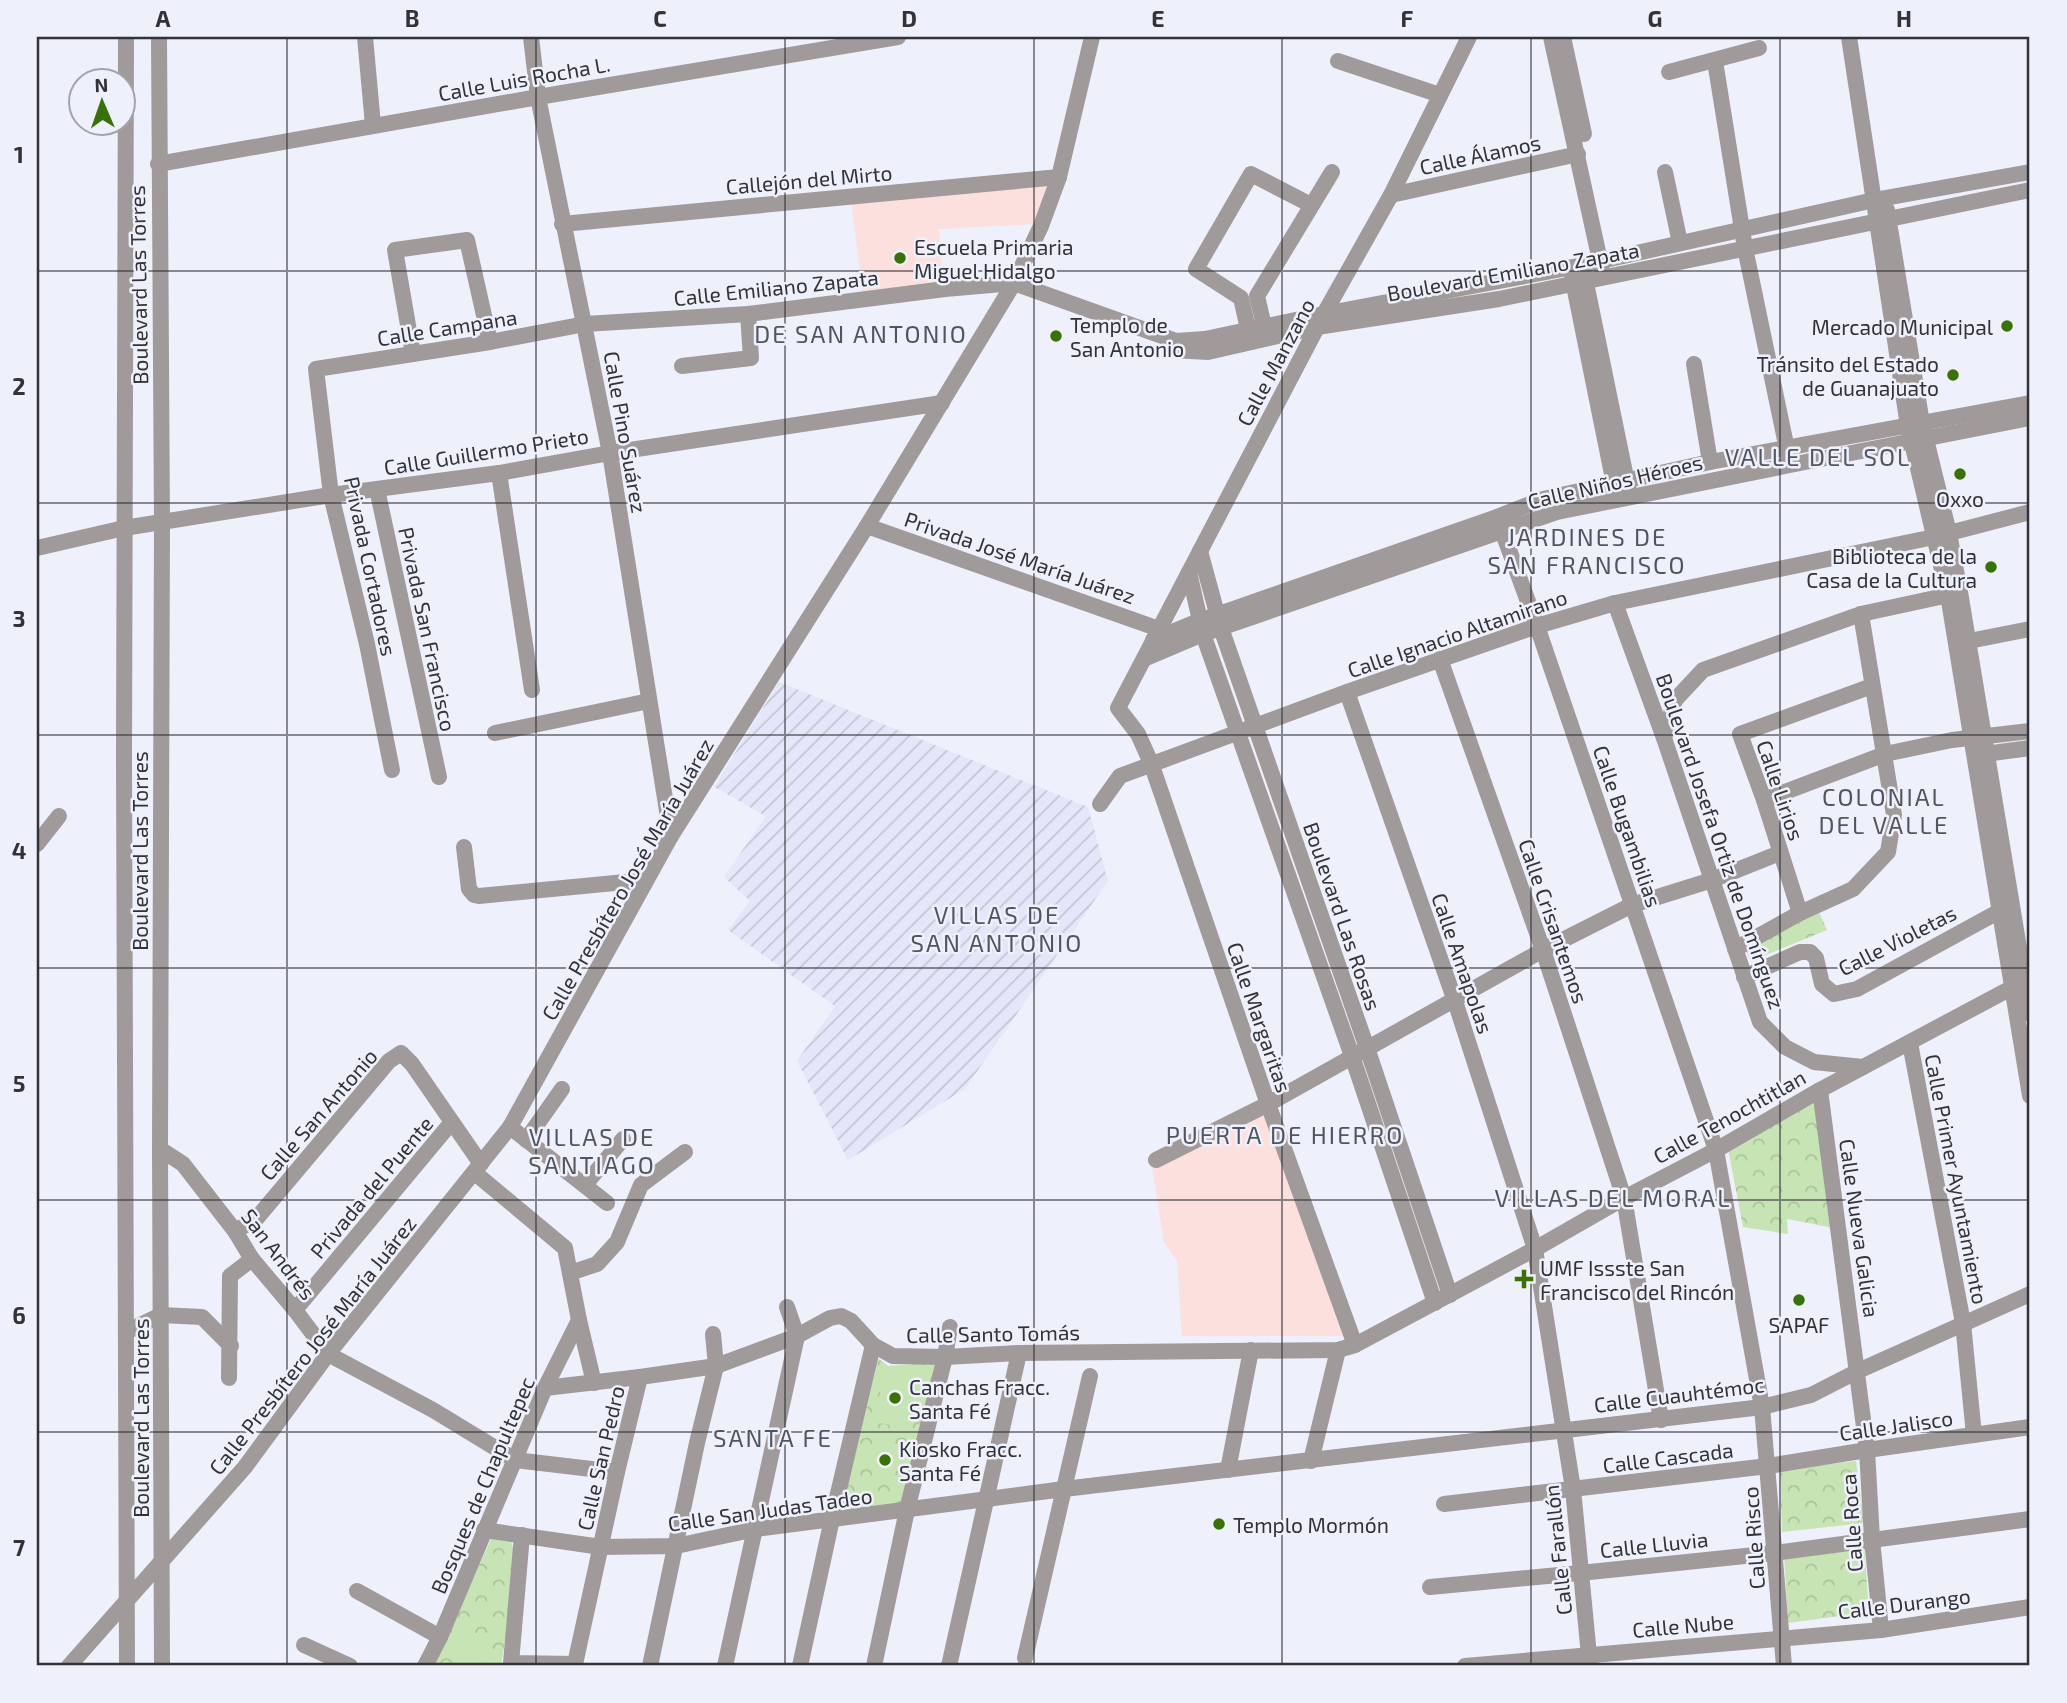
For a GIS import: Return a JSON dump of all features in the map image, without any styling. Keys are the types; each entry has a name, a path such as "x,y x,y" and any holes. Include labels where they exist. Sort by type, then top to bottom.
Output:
{"street":[{"name":"Boulevard Las Torres","path":"126,37 124,528 143,1324 137,1588 127,1666"},
{"name":"Boulevard Las Torres","path":"159,37 162,523 160,1149 143,1324 160,1389 162,1666"},
{"path":"365,37 373,125"},
{"name":"Calle Pino Suárez","path":"531,37 538,97 562,224 610,453 671,836"},
{"name":"Calle Luis Rocha L.","path":"158,163 834,42 898,37"},
{"name":"Calle Presbítero José María Juárez","path":"69,1666 245,1467 327,1354 510,1127 671,836 867,526 1011,288 1041,226 1059,177 1092,37"},
{"name":"Calle Manzano","path":"1118,708 1320,320 1391,195 1469,37"},
{"path":"1551,37 1607,268"},
{"path":"1563,37 1607,268"},
{"path":"1849,37 1879,199 1915,425 1954,594 2007,907 2030,1014"},
{"path":"1669,72 1759,48"},
{"path":"1338,61 1440,95"},
{"path":"1715,61 1745,248 1788,457"},
{"name":"Calle Álamos","path":"1391,195 1578,154"},
{"path":"1256,328 1249,297 1332,172"},
{"path":"1665,172 1680,243"},
{"name":"Boulevard Emiliano Zapata","path":"1607,268 1680,243 1879,199 2030,172"},
{"path":"1249,297 1196,269 1251,174 1311,205"},
{"name":"Callejón del Mirto","path":"562,224 1059,177"},
{"name":"Boulevard Emiliano Zapata","path":"1011,288 1176,341 1205,339 1607,268 1745,248 2030,190"},
{"path":"413,354 395,250 467,240 490,342"},
{"path":"1578,274 1622,491"},
{"name":"Boulevard Emiliano Zapata","path":"1011,288 1174,351 1208,352 1320,320"},
{"name":"Calle Emiliano Zapata","path":"585,324 748,314 945,289 1011,288"},
{"path":"681,366 751,358 748,314"},
{"name":"Calle Campana","path":"316,369 585,324"},
{"path":"1694,364 1710,463"},
{"name":"Privada Cortadores","path":"316,369 331,495 367,643 392,770"},
{"name":"Calle Niños Héroes","path":"1156,634 1219,622 1500,524 1544,499 1622,491 1788,457 1915,425 2030,402"},
{"name":"Calle Guillermo Prieto","path":"37,548 124,528 942,403"},
{"name":"Calle Niños Héroes","path":"1622,491 1710,463 1788,457 1919,441 2030,418"},
{"path":"499,472 532,690"},
{"name":"Privada San Francisco","path":"377,489 439,777"},
{"name":"Calle Ignacio Altamirano","path":"1100,804 1119,776 1536,626 1615,603 1941,535 2030,512"},
{"name":"Calle Bugambilias","path":"1500,524 1716,1150 1762,1407"},
{"name":"Privada José María Juárez","path":"867,526 1156,634"},
{"name":"Boulevard Las Rosas","path":"1200,551 1219,622 1367,1048 1443,1299"},
{"name":"Boulevard Las Rosas","path":"1189,572 1201,627 1237,732 1352,1056 1443,1299"},
{"path":"1664,738 1675,699 1703,670 1861,614 1954,594"},
{"path":"1954,594 1969,641 1978,736"},
{"name":"Boulevard Josefa Ortiz de Domínguez","path":"1615,603 1664,738 1760,1022 1784,1047 1814,1062 1864,1067"},
{"path":"1735,949 1800,913 1853,889 1888,852 1894,816 1861,614"},
{"name":"Calle Niños Héroes","path":"1143,659 1201,627"},
{"path":"1969,641 2030,629"},
{"name":"Calle Crisantemos","path":"1440,659 1543,950 1624,1198 1661,1420"},
{"name":"Calle Lirios","path":"1800,913 1740,734 1872,686"},
{"name":"Calle Amapolas","path":"1348,692 1455,1001 1535,1249 1565,1429"},
{"path":"495,733 649,701"},
{"name":"Calle Margaritas","path":"1118,708 1138,734 1151,763 1268,1104 1355,1345"},
{"path":"1764,800 1885,754 1978,736 2030,731"},
{"path":"1981,755 2030,748"},
{"path":"37,844 59,816"},
{"path":"464,847 469,889 479,896 646,880"},
{"path":"1156,1160 1268,1104 1543,950 1632,905 1712,880 1780,852"},
{"name":"Calle Violetas","path":"1744,977 1800,952 1810,952 1816,958 1822,984 1834,994 1857,989 2007,907"},
{"path":"2023,982 2030,1096"},
{"name":"Calle Tenochtitlan","path":"1338,1350 1355,1345 1443,1299 1820,1090 2023,982"},
{"name":"Calle Primer Ayuntamiento","path":"1910,1043 1963,1323 1974,1435"},
{"name":"Calle San Antonio","path":"235,1231 256,1219 389,1061 401,1053 412,1064 451,1123"},
{"path":"526,1140 562,1089"},
{"name":"Calle Nueva Galicia","path":"1820,1090 1858,1371"},
{"path":"451,1123 478,1169 565,1248 594,1383"},
{"name":"Privada del Puente","path":"295,1310 451,1123"},
{"path":"510,1127 607,1203"},
{"path":"585,1185 623,1139"},
{"name":"San Andrés","path":"160,1149 183,1164 235,1231 251,1259 295,1310 327,1354 433,1410 515,1460"},
{"path":"570,1273 597,1264 617,1242 641,1185 685,1152"},
{"path":"229,1378 230,1276 251,1259"},
{"name":"Calle Cuauhtémoc","path":"1311,1461 1762,1407 1811,1395 1858,1371 2030,1294"},
{"path":"725,1666 797,1336 787,1307"},
{"name":"Calle Santo Tomás","path":"545,1388 716,1366 797,1336 830,1318 841,1316 851,1321 873,1345 893,1356 1338,1350"},
{"path":"143,1324 202,1317 231,1346"},
{"name":"Bosques de Chapultepec","path":"425,1666 440,1637 545,1388 579,1320"},
{"path":"874,1666 950,1327"},
{"path":"650,1666 716,1366 713,1334"},
{"path":"800,1666 873,1345"},
{"path":"1228,1470 1251,1350"},
{"path":"1311,1461 1338,1350"},
{"path":"949,1666 1019,1353"},
{"name":"Calle Roca","path":"1858,1371 1881,1630"},
{"path":"1025,1658 1090,1376"},
{"name":"Calle San Pedro","path":"522,1535 510,1663 575,1664 640,1377"},
{"name":"Calle Risco","path":"1762,1407 1784,1666"},
{"name":"Calle Jalisco","path":"1768,1466 2030,1427"},
{"name":"Calle Farallón","path":"1565,1429 1589,1660"},
{"path":"515,1460 617,1472"},
{"name":"Calle San Judas Tadeo","path":"484,1531 601,1547 676,1546 756,1529 1064,1489 1311,1461"},
{"name":"Calle Cascada","path":"1444,1504 1768,1466"},
{"name":"Calle Lluvia","path":"1430,1587 1774,1553 2030,1519"},
{"path":"357,1591 440,1637"},
{"name":"Calle Durango","path":"1782,1637 1881,1630 2030,1607"},
{"name":"Calle Nube","path":"1465,1666 1589,1660 1782,1637"},
{"path":"304,1645 350,1666"}],"shaded area":[{"name":"Escuela Primaria Miguel Hidalgo","path":"1049,183 1036,224 939,229 943,288 863,297 851,200"},
{"path":"779,682 1088,807 1108,881 965,1089 848,1160 797,1061 835,1006 728,930 750,901 724,877 766,816 714,787"},
{"path":"1264,1113 1346,1336 1182,1336 1177,1261 1164,1242 1152,1167"}],"green space":[{"path":"1817,908 1827,930 1751,961 1744,947"},
{"path":"1817,1095 1834,1228 1787,1219 1788,1234 1743,1227 1728,1149"},
{"path":"873,1357 888,1366 939,1362 904,1505 840,1511"},
{"name":"Canchas Fracc. Santa Fé","path":"885,1368 916,1375 906,1428 874,1422"},
{"path":"1856,1461 1864,1523 1782,1532 1780,1470"},
{"path":"491,1539 511,1541 517,1561 501,1666 433,1666"},
{"path":"1864,1542 1869,1612 1788,1623 1784,1554"},
{"path":"459,1632 491,1639 486,1666 453,1666"}],"place":[{"name":"Escuela Primaria Miguel Hidalgo","path":"900,258"},
{"name":"Mercado Municipal","path":"2007,326"},
{"name":"Templo de San Antonio","path":"1056,336"},
{"name":"Tránsito del Estado de Guanajuato","path":"1953,375"},
{"name":"Oxxo","path":"1960,474"},
{"name":"Biblioteca de la Casa de la Cultura","path":"1991,567"},
{"name":"UMF Issste San Francisco del Rincón","path":"1524,1279"},
{"name":"SAPAF","path":"1799,1300"},
{"name":"Canchas Fracc. Santa Fé","path":"895,1398"},
{"name":"Kiosko Fracc. Santa Fé","path":"885,1460"},
{"name":"Templo Mormón","path":"1219,1524"}],"district":[{"name":"DE SAN ANTONIO","path":"861,333"},
{"name":"VALLE DEL SOL","path":"1818,456"},
{"name":"JARDINES DE SAN FRANCISCO","path":"1587,550"},
{"name":"COLONIAL DEL VALLE","path":"1884,810"},
{"name":"VILLAS DE SAN ANTONIO","path":"997,928"},
{"name":"PUERTA DE HIERRO","path":"1285,1134"},
{"name":"VILLAS DE SANTIAGO","path":"592,1150"},
{"name":"VILLAS DEL MORAL","path":"1613,1197"},
{"name":"SANTA FE","path":"773,1437"}]}
